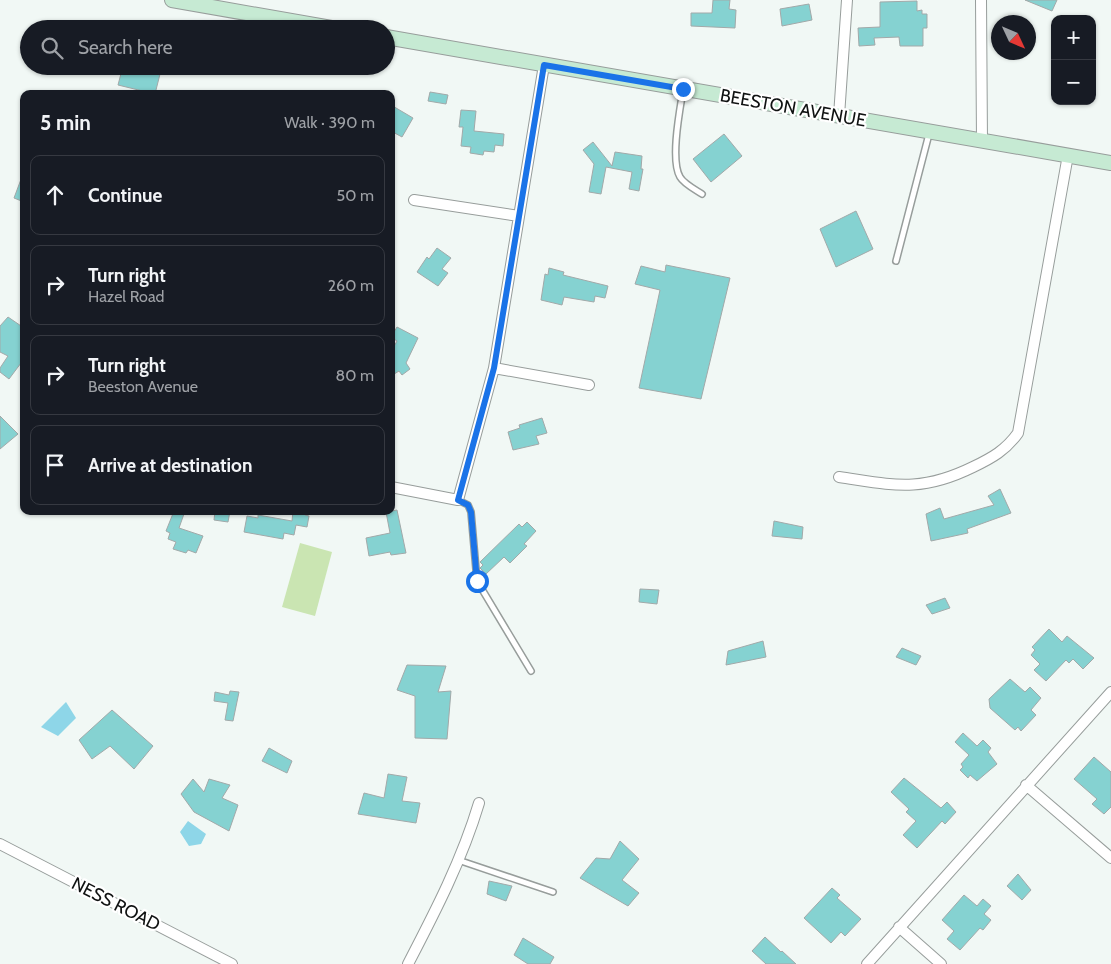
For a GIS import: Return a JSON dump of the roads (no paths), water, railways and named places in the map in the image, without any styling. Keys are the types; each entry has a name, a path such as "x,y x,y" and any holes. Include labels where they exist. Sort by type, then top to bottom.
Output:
{"street":[{"path":"172,0 286,20"},
{"path":"839,116 847,0"},
{"path":"981,0 982,141"},
{"name":"BEESTON AVENUE","path":"395,39 1111,163"},
{"path":"395,488 458,500 494,368 544,65"},
{"path":"839,477 895,485 924,485 946,479 995,456 1009,445 1018,433 1068,155"},
{"path":"414,200 519,216"},
{"path":"494,368 589,385"},
{"path":"867,964 1111,692"},
{"path":"1026,785 1111,858"},
{"path":"408,964 442,899 479,803"},
{"name":"NESS ROAD","path":"0,844 232,964"},
{"path":"899,927 941,964"}],"lane":[{"path":"683,89 677,120 678,168 680,178 702,194"},
{"path":"896,262 930,132"},
{"path":"458,500 468,505 471,512 477,581 531,671"},
{"path":"458,860 553,892"}],"water":[{"path":"66,702 76,718 58,736 41,727"},
{"path":"188,821 206,834 201,844 189,846 180,832"}]}
